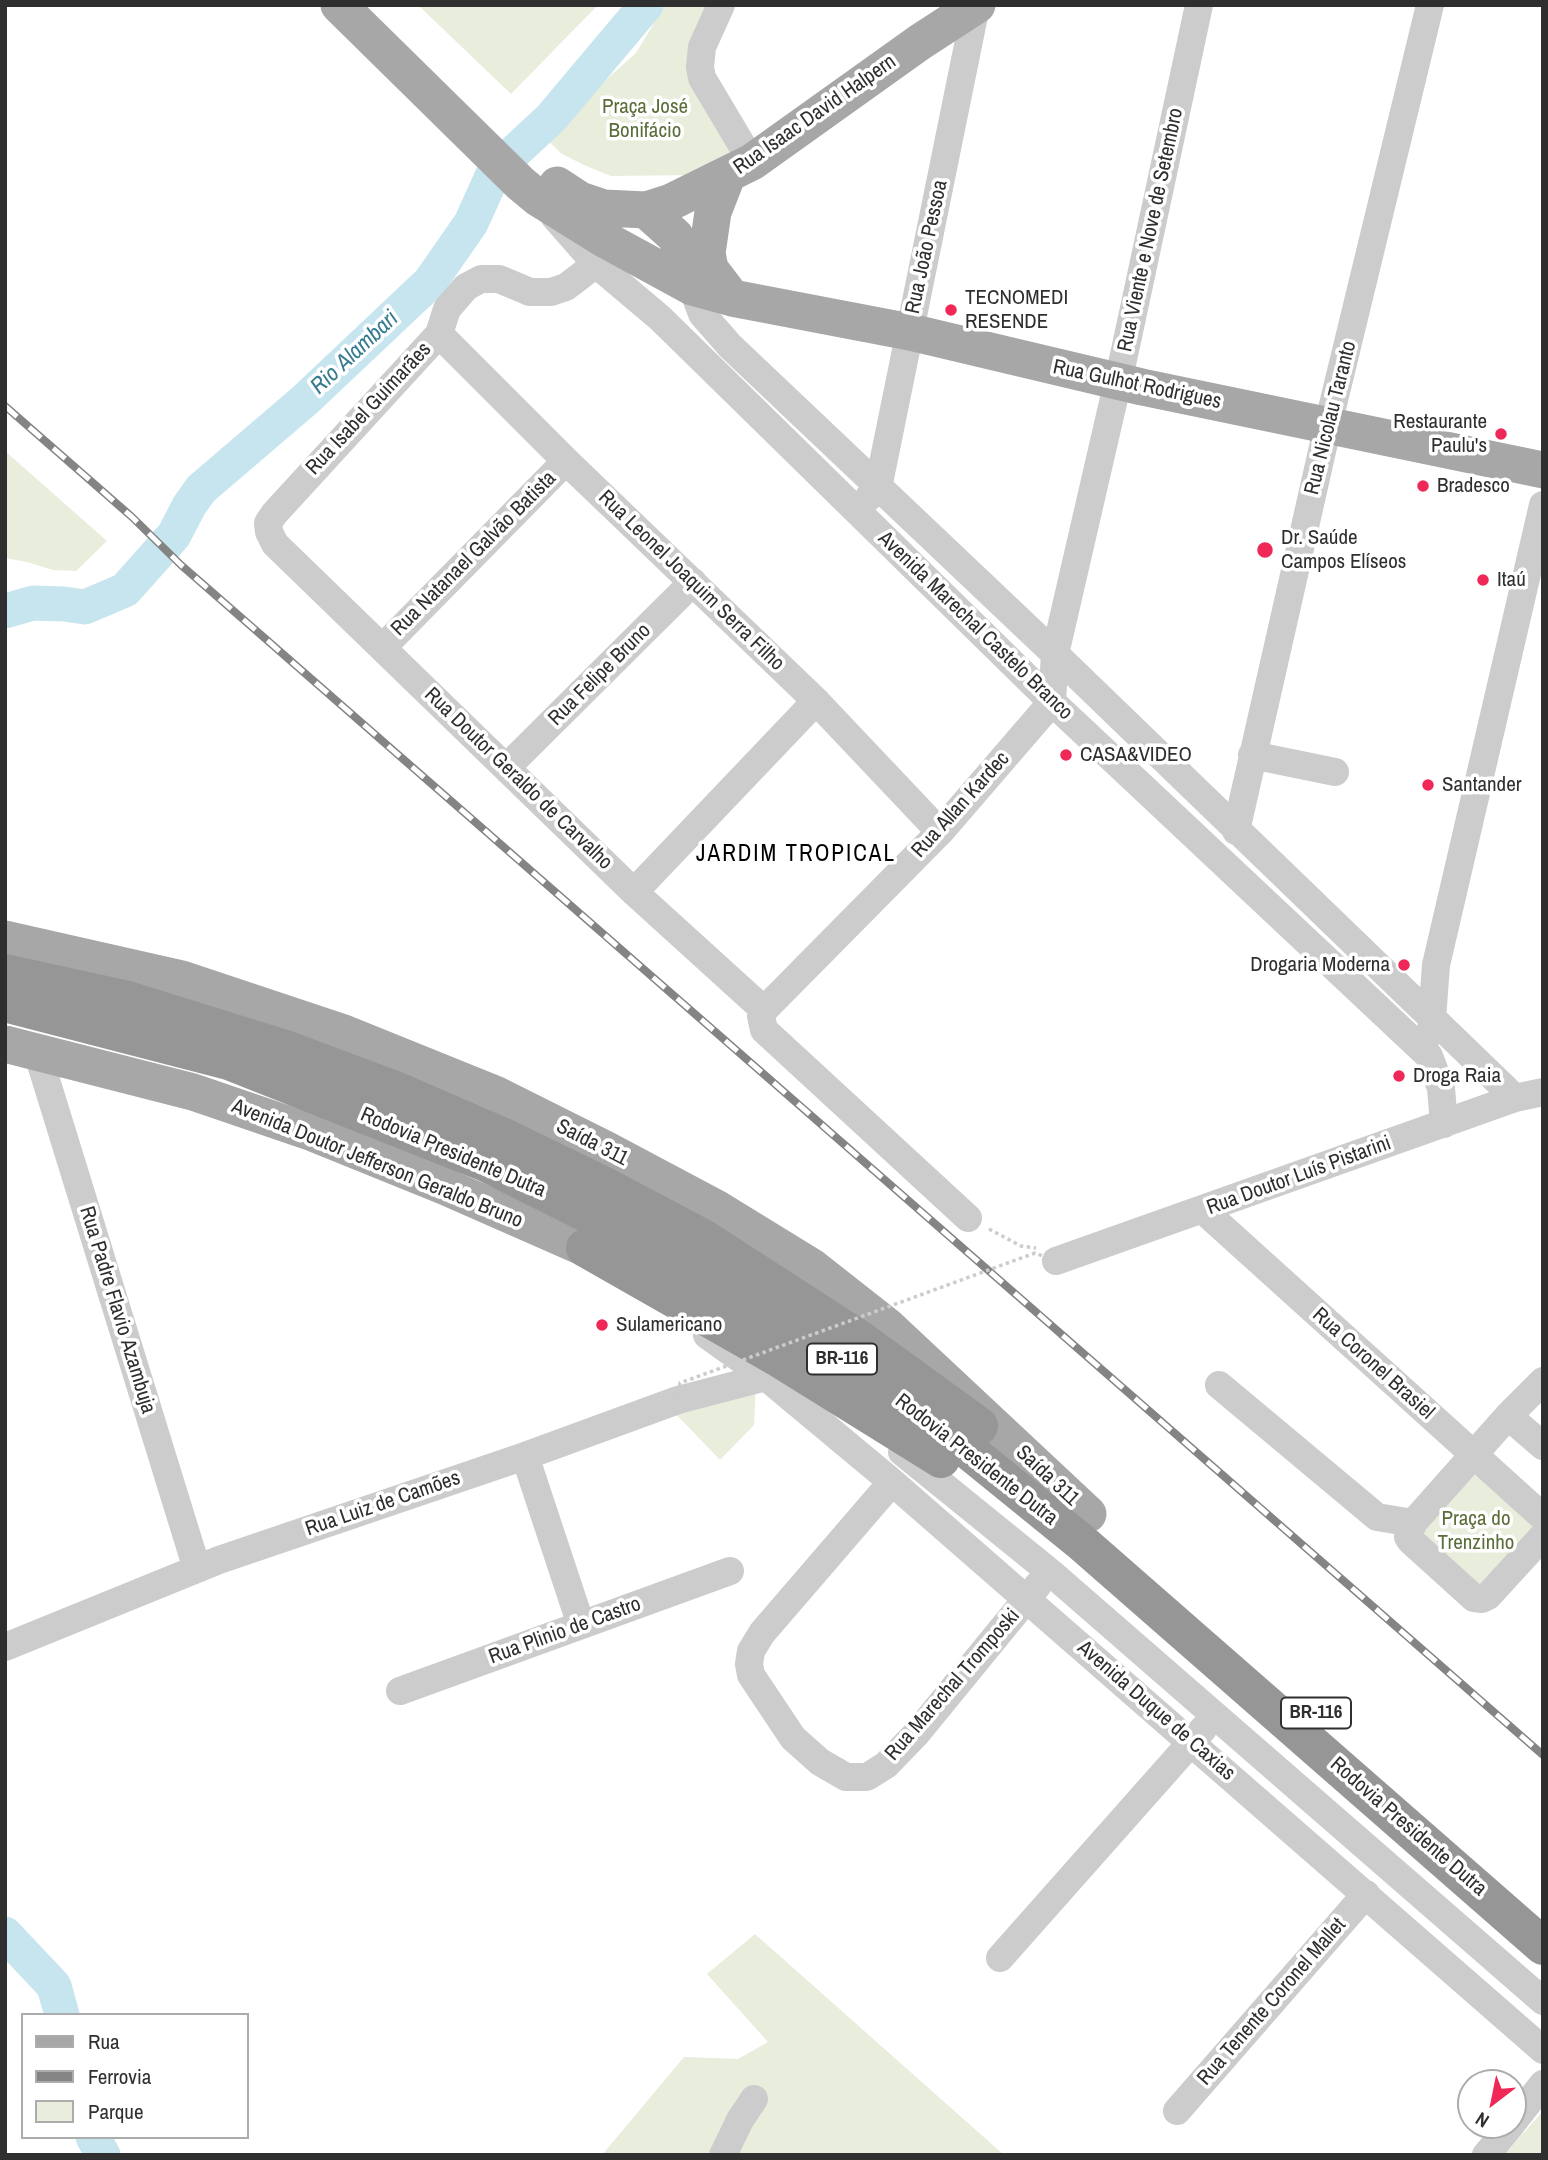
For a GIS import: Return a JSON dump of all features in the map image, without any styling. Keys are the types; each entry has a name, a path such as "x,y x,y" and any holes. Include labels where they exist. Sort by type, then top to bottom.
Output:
{"highway":[{"name":"Rodovia Presidente Dutra","path":"5,973 124,999 288,1050 395,1090 508,1139 704,1238 859,1339 954,1407 1543,1946"},
{"name":"Rodovia Presidente Dutra","path":"5,1003 229,1061 484,1162 682,1261 836,1355 964,1447 1085,1528 1543,1912"},
{"path":"585,1248 780,1359 1000,1498 1085,1528"}],"main road":[{"path":"339,5 467,116"},
{"path":"375,5 467,116"},
{"name":"Rua Isaac David Halpern","path":"646,209 671,202 740,169 920,42 976,6"},
{"name":"Avenida Marechal Castelo Branco","path":"467,116 532,184 563,190 590,205 623,210 646,209"},
{"path":"732,298 710,269 707,253 713,212 740,169"},
{"name":"Rua Gulhot Rodrigues","path":"532,184 604,239 692,287 732,298 910,332 1117,382 1543,470"},
{"path":"646,209 675,236 683,251 692,287"},
{"name":"Saída 311","path":"5,939 182,979 341,1032 497,1095 716,1209 813,1267 887,1326 1085,1528"},
{"name":"Avenida Doutor Jefferson Geraldo Bruno","path":"21,1048 193,1092 313,1133 444,1186 585,1248"}],"street":[{"path":"721,5 702,47 700,67 702,78 740,169"},
{"name":"Rua Viente e Nove de Setembro","path":"1052,702 1055,654 1199,5"},
{"name":"Rua Nicolau Taranto","path":"1236,831 1328,425 1430,5"},
{"name":"Rua João Pessoa","path":"878,488 976,6"},
{"name":"Avenida Marechal Castelo Branco","path":"532,184 596,264 660,318 1052,702 1429,1056 1441,1088 1444,1124"},
{"name":"Rua Isabel Guimarães","path":"275,544 268,523 274,514 439,334 447,310 466,287 481,279 499,279 530,292 551,292 566,287 596,264"},
{"name":"Avenida Marechal Castelo Branco","path":"692,287 702,314 718,333 1514,1098"},
{"name":"Rua Leonel Joaquim Serra Filho","path":"439,334 566,461 816,701 940,832"},
{"name":"Rua Natanael Galvão Batista","path":"383,647 566,461"},
{"path":"857,511 878,488"},
{"path":"1429,1056 1436,965 1543,505"},
{"name":"Rua Doutor Geraldo de Carvalho","path":"275,544 968,1218"},
{"name":"Rua Felipe Bruno","path":"507,767 693,582"},
{"path":"634,892 816,701"},
{"name":"Rua Allan Kardec","path":"764,1020 940,832 1052,702"},
{"path":"1252,755 1335,772"},
{"name":"Rua Padre Flavio Azambuja","path":"21,1048 197,1569"},
{"name":"Rua Doutor Luís Pistarini","path":"1056,1261 1514,1098 1543,1092"},
{"name":"Rua Coronel Brasiel","path":"1203,1210 1543,1517"},
{"name":"Avenida Duque de Caxias","path":"585,1248 766,1377 892,1482 1543,2050"},
{"name":"Avenida Duque de Caxias","path":"766,1377 795,1383 841,1409 899,1450 1050,1572 1543,2001"},
{"name":"Rua Luiz de Camões","path":"5,1647 197,1569 678,1400 766,1377"},
{"path":"1543,1381 1508,1416 1413,1523 1408,1536 1474,1598 1482,1599 1488,1596 1543,1536"},
{"path":"1219,1385 1377,1517 1413,1523"},
{"path":"1508,1416 1543,1446"},
{"path":"525,1455 581,1625"},
{"name":"Rua Marechal Tromposki","path":"892,1482 762,1633 751,1651 751,1675 793,1738 820,1762 846,1777 867,1777 886,1765 917,1733 1050,1572"},
{"name":"Rua Plinio de Castro","path":"400,1691 730,1571"},
{"path":"1000,1958 1215,1717"},
{"name":"Rua Tenente Coronel Mallet","path":"1177,2111 1366,1894"},
{"path":"1527,2105 1543,2084"},
{"path":"723,2155 754,2099"},
{"path":"1486,2155 1499,2139"}],"path":[{"path":"968,1218 1021,1246 1044,1248 1056,1261"},
{"path":"678,1400 680,1383 692,1378 1035,1254 1056,1261"}],"green space":[{"path":"418,5 598,5 511,94"},
{"name":"Praça José Bonifácio","path":"665,5 708,5 691,46 734,158 694,175 611,176 562,154 543,136 636,53"},
{"path":"5,451 107,541 76,571 53,570 5,558"},
{"path":"756,1384 754,1425 720,1460 674,1412"},
{"name":"Praça do Trenzinho","path":"1473,1463 1540,1527 1479,1596 1412,1535"},
{"path":"755,1934 1004,2155 602,2155 684,2057 738,2059 768,2042 707,1974"},
{"path":"1543,2111 1543,2155 1504,2155 1518,2139 1527,2139 1527,2129"}],"waterway":[{"name":"Rio Alambari","path":"5,611 33,603 85,607 125,590 174,535 201,489 305,400 430,282 471,223 495,170 551,118 646,5"},
{"name":"Rio Alambari","path":"5,1934 54,1986 61,2013"},
{"name":"Rio Alambari","path":"94,2139 103,2155"}],"railway":[{"path":"5,406 132,517 181,565 1543,1755"}],"place":[{"name":"TECNOMEDI RESENDE","path":"951,310"},
{"name":"Restaurante Paulu's","path":"1501,434"},
{"name":"Bradesco","path":"1423,486"},
{"name":"Dr. Saúde Campos Elíseos","path":"1265,550"},
{"name":"Itaú","path":"1483,580"},
{"name":"CASA&VIDEO","path":"1066,755"},
{"name":"Santander","path":"1428,785"},
{"name":"Drogaria Moderna","path":"1404,965"},
{"name":"Droga Raia","path":"1399,1076"},
{"name":"Sulamericano","path":"602,1325"}],"district":[{"name":"JARDIM TROPICAL","path":"796,855"}]}
